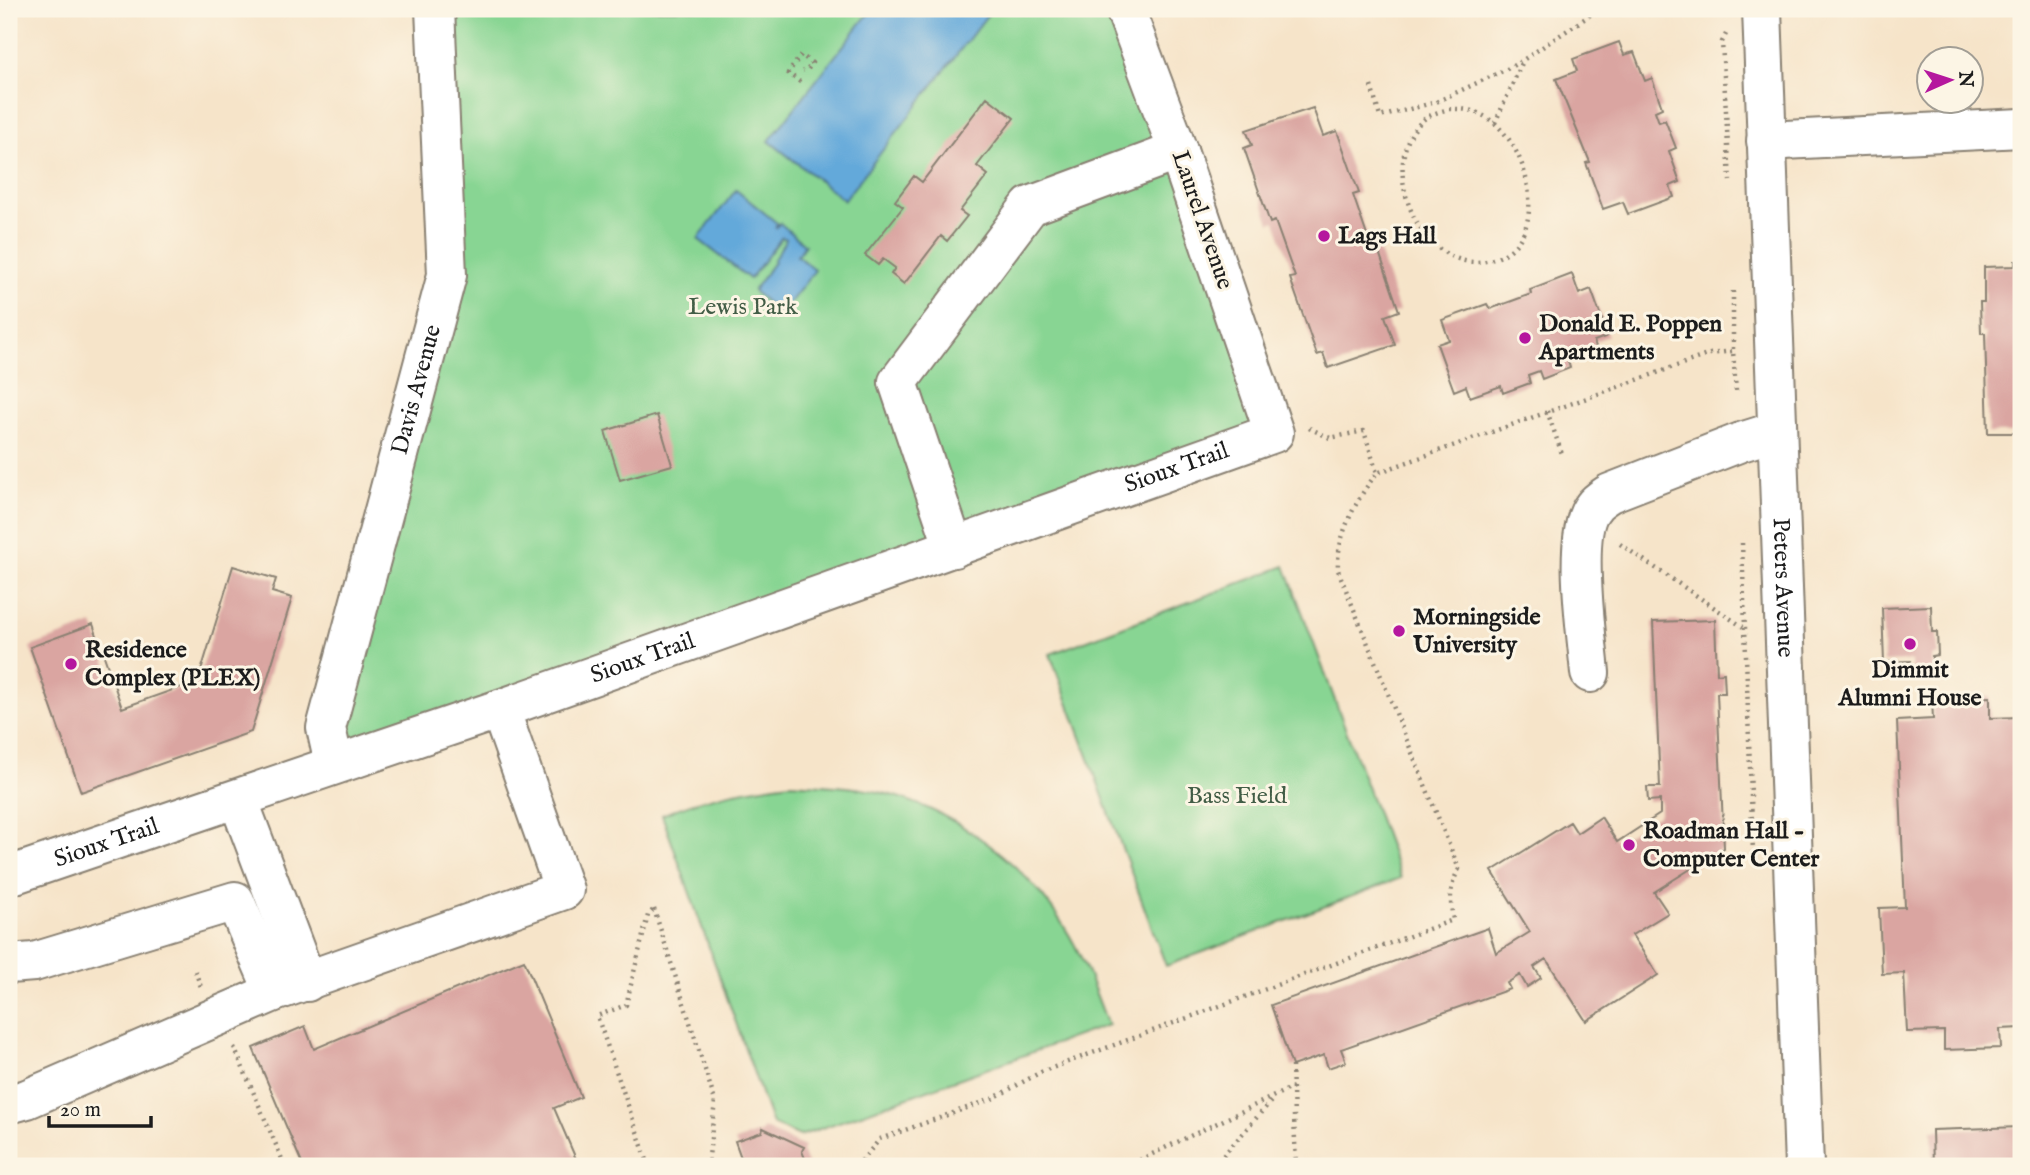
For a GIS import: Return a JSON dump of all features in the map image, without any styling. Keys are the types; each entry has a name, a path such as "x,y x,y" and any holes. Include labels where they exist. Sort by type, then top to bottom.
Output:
{"street":[{"name":"Davis Avenue","path":"334,764 326,728 447,275 435,9"},
{"name":"Laurel Avenue","path":"1125,9 1178,151 1289,429"},
{"name":"Peters Avenue","path":"1762,9 1804,1166"},
{"path":"1766,141 2021,128"},
{"path":"954,548 898,382 1030,206 1178,151"},
{"name":"Sioux Trail","path":"9,876 500,709 1289,429"},
{"path":"1590,673 1581,558 1584,526 1592,507 1610,493 1776,431"},
{"path":"9,1104 27,1099 290,987 564,890 500,709"},
{"path":"238,799 290,987"},
{"path":"9,964 34,962 235,901 290,987"}],"path":[{"path":"1371,86 1380,117 1436,102 1523,61 1599,9"},
{"path":"800,82 788,73 801,55 812,63 803,71"},
{"path":"1495,123 1523,61"},
{"path":"1436,102 1439,112"},
{"path":"1466,109 1482,114 1495,123 1508,137 1523,164 1527,182 1528,214 1520,236 1505,254 1479,262 1467,261 1444,253 1423,233 1413,216 1405,193 1404,165 1411,137 1420,123 1439,112 1466,109"},
{"path":"858,1166 880,1139 992,1098 1041,1072 1453,920 1451,883 1459,869 1338,570 1339,549 1365,488 1377,472 1710,354 1733,351"},
{"path":"1547,411 1562,454"},
{"path":"1289,429 1330,438 1364,431 1377,472"},
{"path":"1610,538 1744,628"},
{"path":"649,1166 597,1016 626,1005 648,915 654,909 715,1101 708,1166"},
{"path":"224,1042 236,1048 285,1166"},
{"path":"1292,1066 1296,1166"},
{"path":"1127,1166 1293,1087"},
{"path":"1214,1166 1275,1096"}],"green space":[{"name":"Lewis Park","path":"436,9 1125,9 1273,433 315,773 447,275"},
{"name":"Bass Field","path":"1285,566 1401,878 1166,966 1050,654"},
{"path":"790,783 854,788 891,795 943,816 990,846 1012,864 1050,905 1084,963 1108,1025 800,1136 772,1124 662,815 725,794"}],"water":[{"path":"872,9 992,9 844,200 769,141"},
{"path":"736,190 777,223 775,228 780,223 805,245 797,256 815,270 781,314 753,291 774,262 786,239 782,237 750,279 698,239"}],"building":[{"path":"1619,42 1624,55 1634,52 1645,81 1652,78 1662,108 1655,111 1659,122 1665,120 1676,148 1669,151 1680,182 1670,186 1674,197 1628,214 1623,202 1603,209 1586,163 1590,162 1556,79 1577,71 1573,59"},
{"path":"987,97 1014,118 977,166 988,175 960,211 967,216 947,241 941,236 904,284 891,274 895,268 883,259 878,265 865,255 903,207 895,201 914,176 922,182"},
{"name":"Lags Hall","path":"1313,108 1323,136 1337,131 1359,193 1353,195 1372,250 1378,249 1399,311 1385,316 1395,345 1328,368 1323,353 1317,355 1290,278 1295,277 1275,221 1270,223 1244,148 1252,145 1246,130"},
{"path":"2015,261 2021,261 2021,433 1988,433 1985,333 1981,333 1980,302 1984,302 1984,267 2015,266"},
{"name":"Donald E. Poppen Apartments","path":"1572,274 1579,294 1591,289 1608,336 1594,341 1597,350 1568,361 1570,368 1542,379 1539,371 1528,375 1530,383 1503,393 1501,386 1470,397 1466,386 1454,391 1437,344 1449,340 1442,320 1487,304 1490,309 1531,294 1530,290"},
{"path":"657,415 672,465 620,480 605,431"},
{"name":"Residence Complex (PLEX)","path":"233,566 276,579 272,592 292,598 251,732 81,792 30,647 93,624 122,708 198,681"},
{"name":"Dimmit Alumni House","path":"1931,606 1932,632 1937,632 1938,655 1932,656 1933,672 1912,673 1911,661 1884,662 1882,608"},
{"name":"Roadman Hall - Computer Center","path":"1715,620 1717,674 1724,673 1725,693 1717,693 1724,848 1654,892 1668,913 1632,935 1658,975 1586,1021 1546,959 1534,967 1541,978 1527,987 1520,975 1507,983 1510,989 1341,1049 1346,1062 1328,1068 1324,1055 1292,1066 1271,1005 1488,928 1496,953 1530,932 1492,871 1570,822 1577,833 1601,817 1617,842 1660,814 1660,800 1648,801 1647,787 1660,787 1653,622"},
{"path":"1990,697 1990,718 2021,717 2021,1028 2000,1029 2001,1048 1944,1050 1944,1031 1907,1032 1904,973 1882,974 1879,908 1905,907 1897,721 1933,719 1932,700"},
{"path":"524,960 581,1097 554,1108 579,1166 303,1166 253,1048 305,1026 314,1049"},
{"path":"2020,1127 2021,1166 1933,1166 1932,1130"},
{"path":"763,1128 804,1147 802,1151 808,1166 744,1166 735,1141 762,1132"}],"place":[{"name":"Lags Hall","path":"1324,236"},
{"name":"Donald E. Poppen Apartments","path":"1525,338"},
{"name":"Morningside University","path":"1399,631"},
{"name":"Dimmit Alumni House","path":"1910,644"},
{"name":"Residence Complex (PLEX)","path":"71,664"},
{"name":"Roadman Hall - Computer Center","path":"1629,845"}]}
